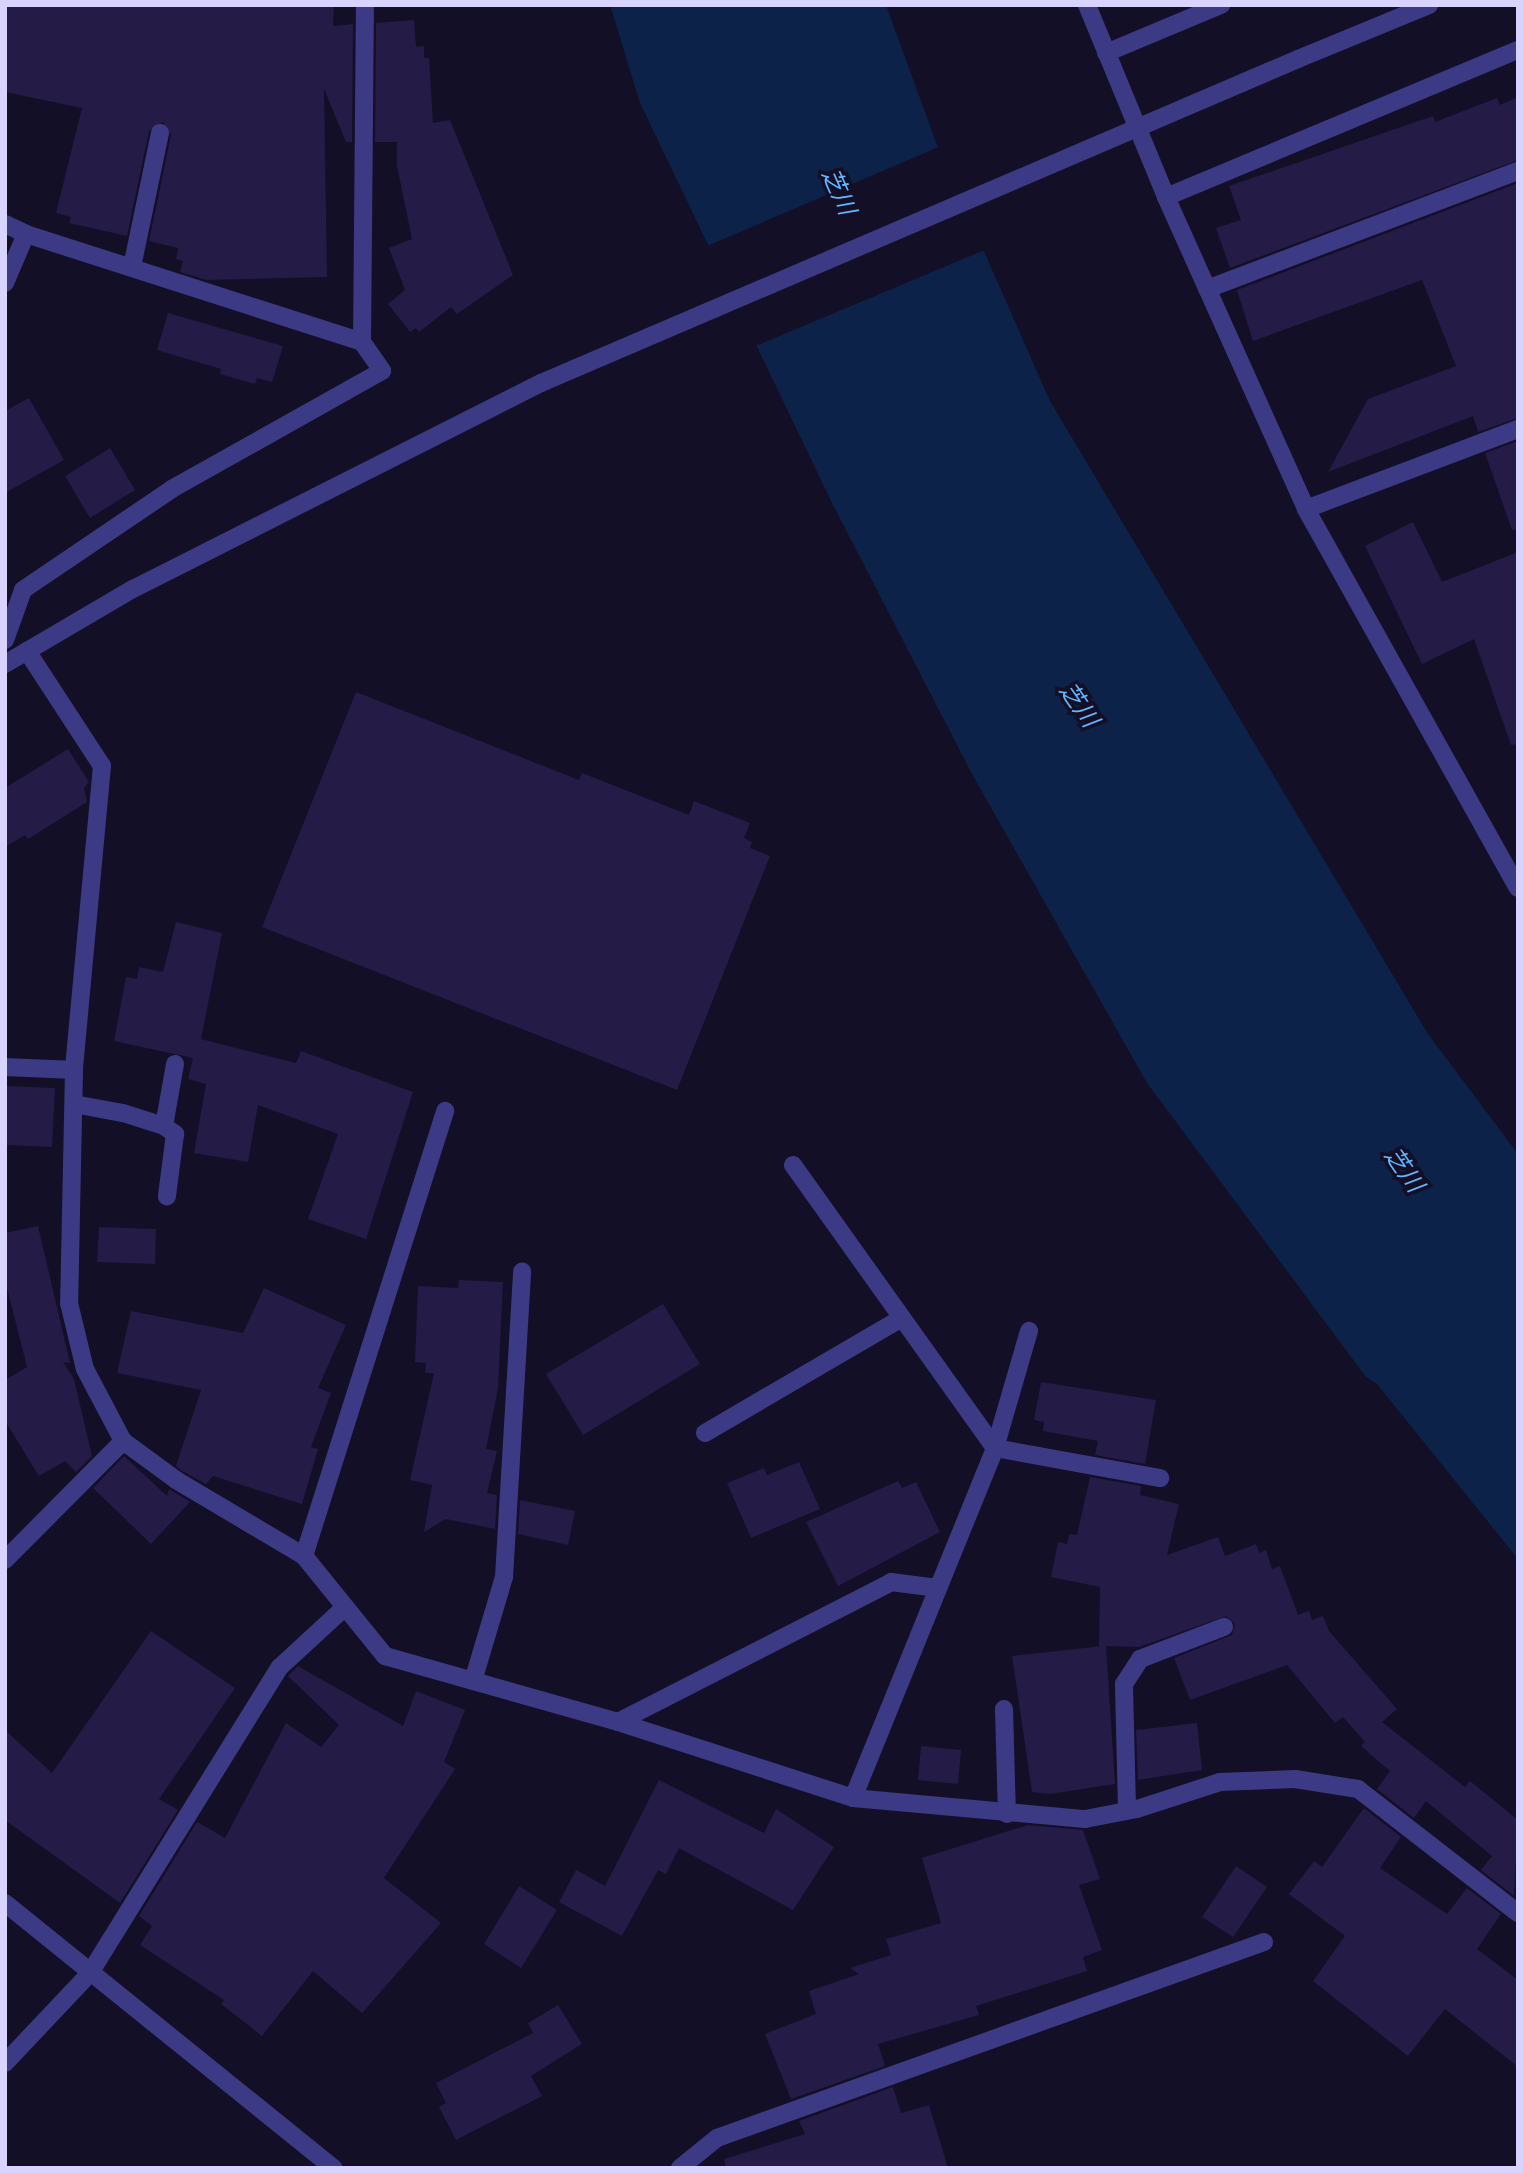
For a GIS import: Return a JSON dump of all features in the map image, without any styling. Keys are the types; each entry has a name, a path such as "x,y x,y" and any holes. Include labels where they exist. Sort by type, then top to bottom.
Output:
{"street":[{"path":"5,640 23,590 172,489 382,371 362,342 365,5"},
{"path":"1087,5 1166,197 1306,509 1518,888"},
{"path":"1106,53 1221,5"},
{"path":"5,664 133,589 541,383 658,329 1429,5"},
{"path":"1166,197 1510,53 1518,68"},
{"path":"132,267 160,133"},
{"path":"1207,289 1518,171"},
{"path":"5,225 362,342"},
{"path":"5,283 26,233"},
{"path":"1306,509 1518,429"},
{"path":"27,651 102,766 74,1070 69,1303 85,1369 123,1441 176,1480 304,1556 385,1656 618,1722 853,1798 1085,1819 1220,1782 1296,1779 1358,1789 1518,1913"},
{"path":"164,1126 175,1064"},
{"path":"5,1067 74,1070"},
{"path":"74,1104 164,1126 175,1134 167,1196"},
{"path":"304,1556 445,1111"},
{"path":"793,1165 995,1448 1160,1478"},
{"path":"473,1681 504,1577 523,1272"},
{"path":"705,1433 902,1318"},
{"path":"853,1798 995,1448 1030,1331"},
{"path":"5,1560 123,1441"},
{"path":"618,1722 891,1582 938,1588"},
{"path":"5,2063 90,1973 280,1667 345,1607"},
{"path":"1127,1809 1124,1684 1140,1659 1224,1627"},
{"path":"1004,1709 1007,1814"},
{"path":"5,1903 334,2168"},
{"path":"680,2168 717,2138 1264,1941"}],"water":[{"name":"芝川","path":"610,5 886,5 937,145 1050,401 1428,1034 1518,1154 1518,1559 1377,1384 1366,1377 1147,1083 972,774 832,503 640,103"}],"pier":[{"path":"941,146 987,249 753,347 705,247"}],"building":[{"path":"5,5 334,5 333,26 353,24 352,142 346,142 324,89 327,277 207,280 180,272 183,261 176,259 178,248 149,241 171,135 163,122 149,131 127,236 69,223 71,217 56,213 82,108 5,92"},
{"path":"414,20 416,47 424,46 424,58 429,58 433,123 450,120 513,275 457,314 451,307 419,332 416,328 410,332 388,304 405,290 389,248 412,239 397,166 397,142 375,142 376,23"},
{"path":"1518,97 1518,160 1230,268 1216,228 1241,220 1229,186 1433,116 1435,122 1497,98 1500,105"},
{"path":"1518,183 1518,418 1478,432 1473,416 1328,472 1368,399 1456,366 1422,280 1253,341 1237,290"},
{"path":"168,313 283,346 272,382 257,378 255,384 220,374 221,369 157,350"},
{"path":"29,398 64,460 5,493 5,411"},
{"path":"1518,441 1518,529 1512,530 1485,453"},
{"path":"110,448 135,490 90,518 65,476"},
{"path":"1413,522 1442,582 1518,552 1518,744 1511,745 1474,639 1422,664 1365,546"},
{"path":"356,692 579,780 582,773 689,815 694,801 750,823 744,838 752,842 750,848 770,856 677,1090 262,927"},
{"path":"68,749 89,782 84,788 87,802 28,839 25,835 5,847 5,788"},
{"path":"176,922 222,933 201,1039 296,1063 301,1051 413,1092 366,1239 308,1219 338,1134 258,1105 248,1162 194,1153 206,1084 188,1079 193,1058 114,1041 126,977 137,979 139,967 163,972"},
{"path":"7,1086 55,1088 52,1147 5,1145"},
{"path":"38,1226 70,1363 63,1362 74,1379 92,1456 76,1472 65,1461 39,1476 5,1421 5,1380 27,1367 5,1280 5,1233"},
{"path":"99,1227 156,1229 155,1264 97,1262"},
{"path":"459,1280 503,1282 498,1388 486,1449 497,1451 487,1493 497,1495 495,1529 446,1519 424,1532 432,1485 410,1480 434,1373 425,1373 426,1363 415,1362 418,1286 458,1288"},
{"path":"264,1288 346,1325 318,1388 331,1393 311,1447 318,1449 302,1504 213,1476 206,1484 182,1471 176,1466 201,1390 117,1373 131,1311 243,1333"},
{"path":"663,1304 700,1364 583,1435 546,1374"},
{"path":"1041,1382 1156,1400 1145,1464 1095,1455 1098,1441 1043,1431 1044,1422 1034,1420"},
{"path":"124,1456 167,1496 169,1489 190,1502 151,1544 93,1488"},
{"path":"799,1462 820,1509 751,1538 727,1483 764,1468 767,1475"},
{"path":"1090,1477 1141,1486 1140,1495 1179,1504 1167,1555 1218,1537 1225,1556 1256,1544 1259,1553 1266,1550 1272,1569 1280,1566 1298,1615 1309,1611 1312,1620 1323,1616 1329,1631 1397,1709 1382,1722 1465,1787 1470,1781 1518,1820 1514,1896 1481,1870 1492,1856 1426,1801 1414,1818 1377,1789 1390,1771 1361,1746 1365,1742 1343,1717 1335,1723 1287,1665 1190,1700 1174,1658 1232,1635 1235,1624 1226,1616 1139,1647 1106,1646 1115,1784 1050,1794 1032,1792 1012,1656 1103,1646 1099,1646 1100,1587 1051,1577 1058,1542 1067,1544 1069,1534 1077,1535"},
{"path":"898,1481 902,1488 916,1482 940,1532 838,1586 806,1522"},
{"path":"520,1500 575,1511 568,1545 518,1534"},
{"path":"151,1631 235,1688 159,1799 178,1810 120,1903 5,1820 5,1730 52,1773"},
{"path":"298,1666 403,1726 416,1691 465,1710 444,1762 455,1769 384,1878 441,1923 362,2013 313,1971 262,2036 221,2004 224,2000 140,1945 152,1926 139,1916 197,1822 225,1838 286,1723 321,1747 339,1725 288,1676"},
{"path":"1197,1723 1202,1770 1138,1780 1136,1730"},
{"path":"921,1746 961,1750 958,1784 918,1780"},
{"path":"659,1780 764,1833 776,1809 834,1847 793,1910 679,1848 666,1874 658,1870 622,1936 559,1902 576,1870 605,1886"},
{"path":"1364,1808 1401,1837 1380,1868 1447,1914 1467,1888 1501,1914 1477,1949 1518,1980 1518,2067 1445,2009 1408,2056 1313,1981 1345,1936 1289,1894 1314,1861 1322,1867"},
{"path":"1028,1825 1083,1830 1100,1879 1079,1885 1102,1950 1083,1957 1087,1971 976,2006 979,2015 878,2044 885,2066 791,2099 765,2034 816,2014 809,1991 859,1974 850,1968 891,1955 886,1939 941,1923 922,1858"},
{"path":"1236,1866 1267,1887 1233,1937 1202,1917"},
{"path":"519,1886 557,1910 521,1968 484,1944"},
{"path":"558,2005 582,2044 531,2076 542,2096 456,2140 439,2107 446,2103 436,2083 533,2033 528,2023"},
{"path":"893,2087 901,2113 929,2105 948,2168 726,2168 724,2159 805,2134 799,2121"}]}
